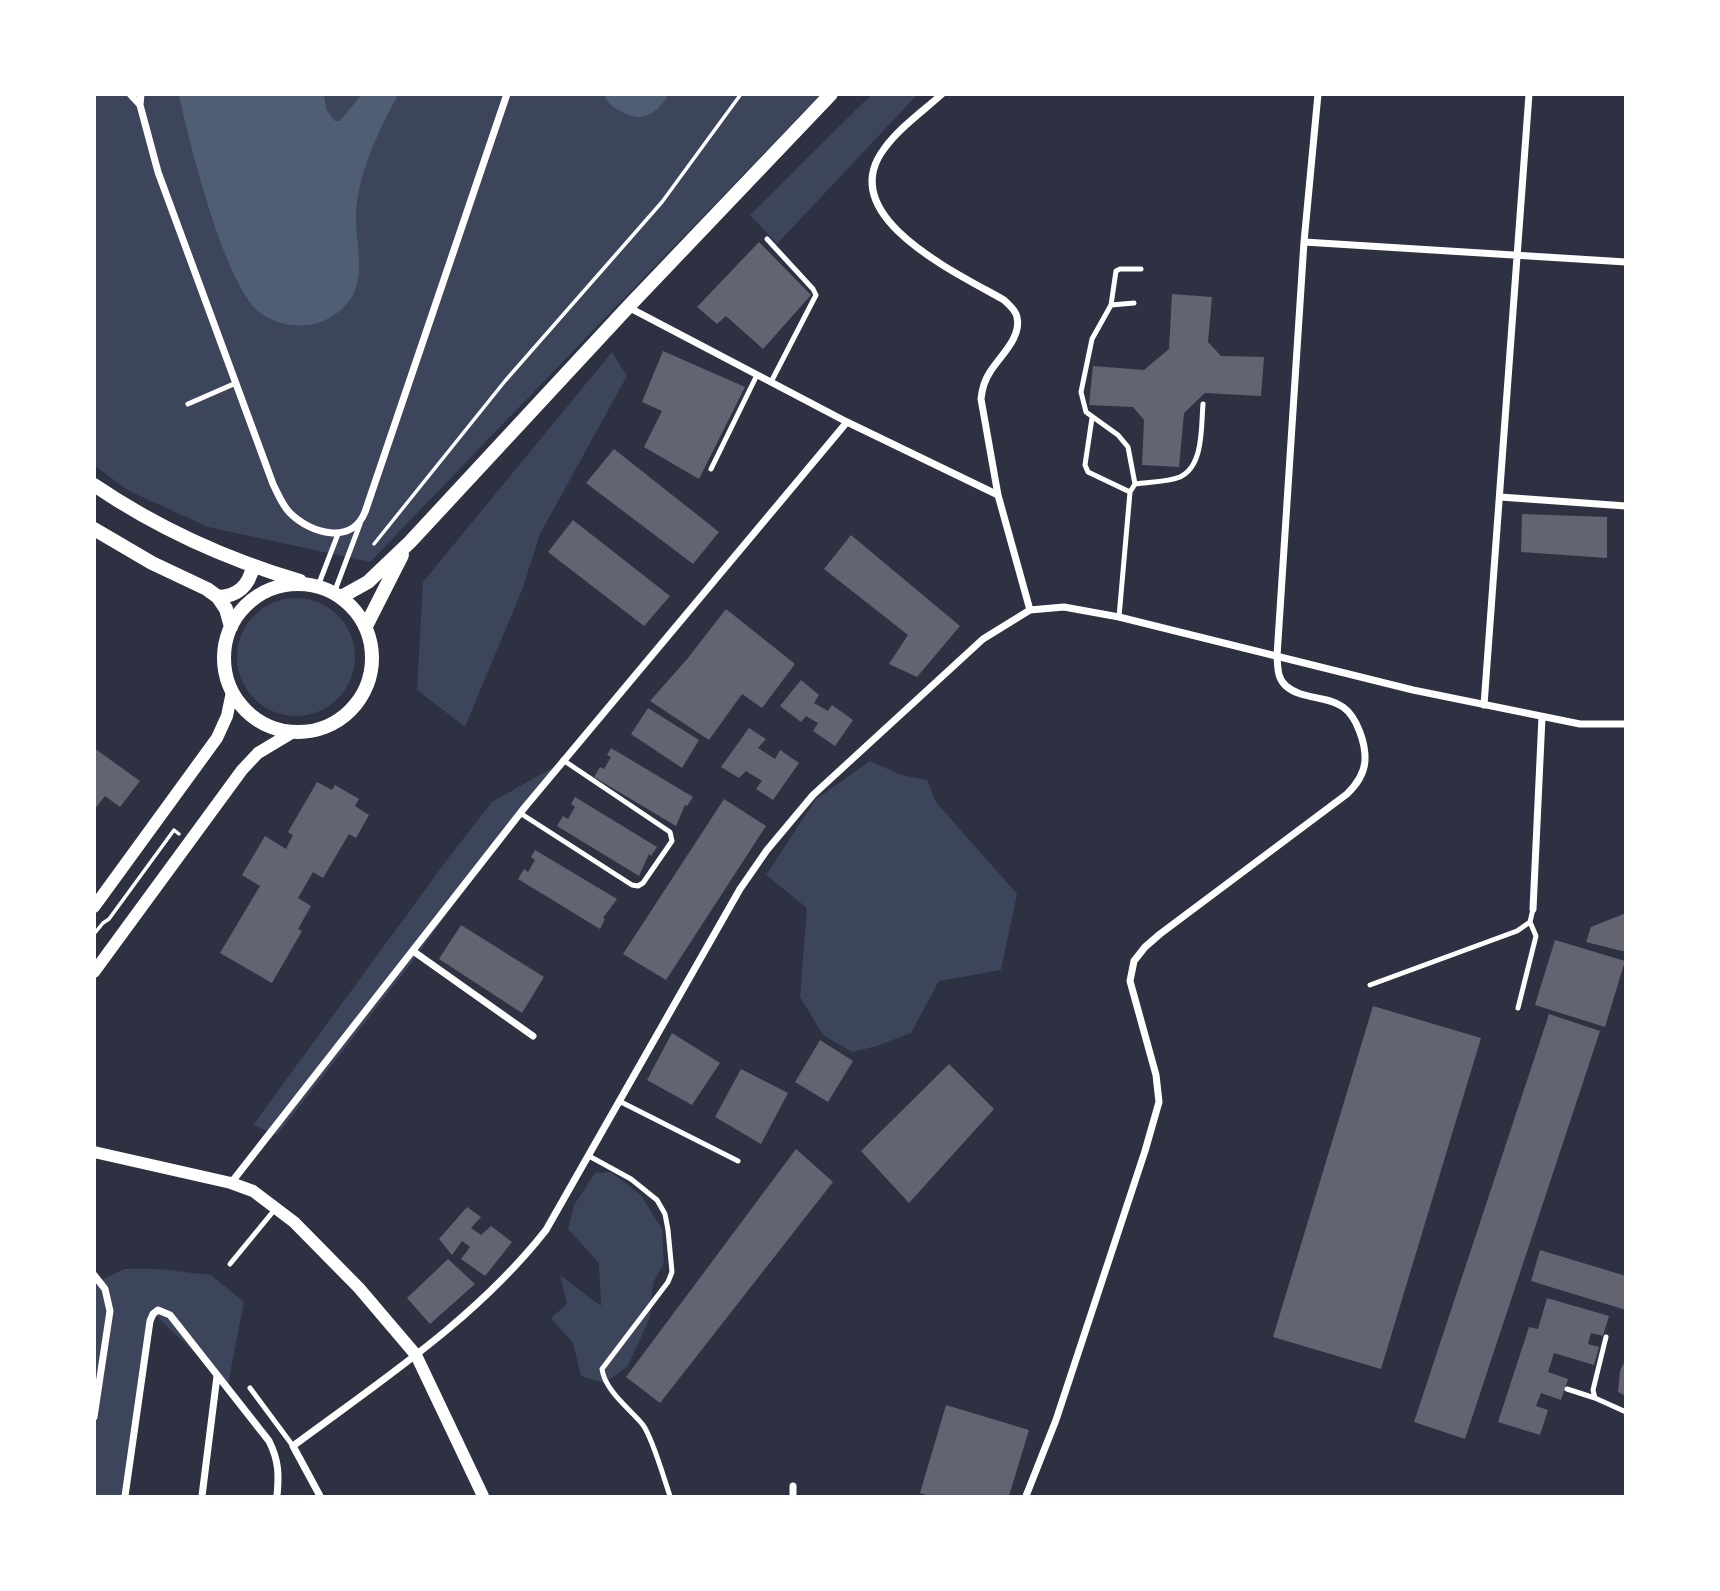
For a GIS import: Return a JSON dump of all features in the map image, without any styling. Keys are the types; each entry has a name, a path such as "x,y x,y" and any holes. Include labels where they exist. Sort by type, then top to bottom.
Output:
{"main road":[{"path":"337,595 358,589 410,542 831,94"},
{"path":"94,485 148,519 210,551 313,585 337,595 355,610 366,626 372,651 367,687 359,700 330,725 306,732 273,728 254,718 232,692 224,669 230,627 241,610 274,587 293,583 313,585"},
{"path":"94,529 152,562 199,583 218,597 226,609 230,627"},
{"path":"366,626 410,542"},
{"path":"218,597 240,590 251,577 253,566"}],"street":[{"path":"130,94 141,105"},
{"path":"141,94 141,105 158,172 273,484 282,502 300,522 338,534 360,524 507,94"},
{"path":"942,94 883,150 871,178 876,199 889,221 904,237 925,255 1004,300 1014,309 1017,317 1018,327 1014,337 990,372 983,386 981,399 998,495 1030,610"},
{"path":"1026,1496 1056,1420 1159,1102 1157,1075 1130,981 1134,961 1144,947 1160,933 1347,794 1357,784 1365,762 1357,725 1345,708 1332,702 1300,695 1287,687 1278,676 1277,656 1304,242 1318,94"},
{"path":"1485,705 1530,94"},
{"path":"1304,242 1626,262"},
{"path":"628,307 846,422 998,495"},
{"path":"231,1183 520,813 846,422"},
{"path":"1500,497 1626,506"},
{"path":"320,1496 293,1446 416,1355 492,1291 524,1258 546,1230 740,889 767,850 813,795 983,639 1030,610 1064,607 1119,617 1413,690 1580,724 1626,724"},
{"path":"94,907 217,738 227,716 232,692"},
{"path":"1533,909 1542,717"},
{"path":"94,972 242,770 258,753 293,732"},
{"path":"414,951 533,1036"},
{"path":"94,1152 231,1183 253,1191 294,1222 359,1288 416,1355 483,1496"},
{"path":"94,1275 105,1289 110,1311 94,1417"},
{"path":"125,1496 150,1321 158,1310 170,1315 269,1441 278,1457 280,1471 277,1496"},
{"path":"202,1496 217,1376"},
{"path":"793,1486 793,1496"}],"lane":[{"path":"767,239 816,295 771,382"},
{"path":"1119,617 1130,492 1135,484 1128,447 1118,435 1086,411 1081,392 1091,339 1111,304 1116,271 1141,269"},
{"path":"1111,304 1134,303"},
{"path":"711,468 757,375"},
{"path":"188,404 236,383"},
{"path":"1135,484 1180,477 1192,466 1198,451 1203,404"},
{"path":"1092,418 1084,465 1088,472 1130,492"},
{"path":"337,595 360,524"},
{"path":"313,585 338,534"},
{"path":"372,578 382,593"},
{"path":"520,813 632,885 643,883 672,841 670,832 563,760"},
{"path":"1518,1009 1536,936 1530,922 1533,909"},
{"path":"1370,985 1517,931 1530,922"},
{"path":"619,1101 737,1161"},
{"path":"589,1156 631,1179 657,1200 665,1214 672,1272 668,1282 602,1369 611,1390 646,1429 670,1496"},
{"path":"230,1265 276,1208"},
{"path":"1595,1398 1594,1390 1606,1337"},
{"path":"250,1388 293,1446"},
{"path":"1567,1389 1626,1412"}],"path":[{"path":"374,544 505,381 662,202 741,94"},
{"path":"94,934 109,919 174,831"}],"shaded area":[{"path":"94,95 820,95 370,562 208,527 129,491 95,466"},
{"path":"179,95 324,95 326,109 335,121 340,121 361,95 398,95 377,137 361,183 356,214 359,263 357,283 351,299 335,314 316,324 289,325 259,312 246,296 233,272 210,210"},
{"path":"604,95 668,95 654,112 635,117 617,109"},
{"path":"871,95 917,95 777,244 750,215"},
{"path":"612,352 627,376 540,534 522,590 465,727 417,690 423,582"},
{"path":"296,598 329,608 345,624 355,657 345,690 329,706 296,716 263,706 247,690 237,657 247,624 263,608"},
{"path":"870,761 901,775 927,780 936,802 1017,894 1001,970 939,981 911,1033 852,1052 823,1035 800,997 807,908 766,875 815,800"},
{"path":"561,763 525,807 406,970 277,1135 253,1125 492,802"},
{"path":"611,1172 641,1195 662,1229 664,1263 653,1283 650,1317 628,1366 604,1383 581,1376 573,1343 551,1318 567,1304 560,1275 601,1306 599,1263 568,1229 574,1205 595,1173"},
{"path":"124,1269 159,1269 211,1275 244,1302 228,1384 154,1314 125,1496 95,1496 95,1283"}],"building":[{"path":"759,242 811,295 763,349 726,316 717,324 697,307"},
{"path":"1172,294 1212,297 1208,342 1221,356 1264,357 1261,396 1205,393 1184,413 1179,467 1142,465 1144,420 1133,407 1089,405 1093,366 1144,370 1169,349"},
{"path":"663,351 745,387 699,479 644,447 662,411 642,402"},
{"path":"614,449 719,532 693,564 586,483"},
{"path":"1522,514 1607,517 1607,558 1521,552"},
{"path":"573,520 670,596 644,626 548,552"},
{"path":"851,535 960,626 917,677 889,664 908,635 824,569"},
{"path":"726,609 795,664 762,708 742,694 709,740 650,701"},
{"path":"801,680 819,695 814,703 828,711 832,705 853,720 835,746 813,731 818,723 806,716 801,722 780,706"},
{"path":"648,708 699,740 682,768 631,734"},
{"path":"749,728 766,739 758,748 775,759 780,750 799,763 773,800 756,789 762,781 746,771 739,778 721,767"},
{"path":"94,748 140,781 120,807 105,796 94,810"},
{"path":"611,748 693,797 687,806 685,805 676,826 594,777 600,767 604,769 611,757 607,755"},
{"path":"317,782 332,790 335,785 359,799 355,806 369,815 356,838 349,834 323,878 313,872 298,898 311,906 298,929 302,931 272,983 220,953 260,886 242,875 265,836 286,849 293,835 288,832"},
{"path":"575,797 657,847 651,856 649,854 639,876 557,826 563,816 568,819 575,807 571,804"},
{"path":"724,799 766,826 666,980 623,954"},
{"path":"535,850 617,899 603,918 605,919 600,929 518,879 524,869 528,872 535,860 531,857"},
{"path":"1626,913 1626,952 1586,942 1591,927"},
{"path":"461,925 544,977 522,1013 439,959"},
{"path":"1555,940 1625,961 1605,1027 1535,1005"},
{"path":"1373,1006 1481,1038 1381,1369 1273,1337"},
{"path":"1549,1014 1600,1031 1465,1439 1414,1422"},
{"path":"672,1033 720,1063 692,1105 647,1080"},
{"path":"820,1040 853,1061 828,1102 795,1082"},
{"path":"949,1064 994,1109 909,1203 861,1151"},
{"path":"741,1069 788,1093 761,1144 715,1117"},
{"path":"796,1149 833,1182 660,1403 626,1377"},
{"path":"467,1207 481,1217 471,1228 481,1235 491,1226 512,1242 485,1276 461,1259 470,1247 462,1241 452,1255 439,1239"},
{"path":"1540,1250 1626,1276 1626,1310 1531,1281"},
{"path":"448,1259 475,1284 430,1324 407,1298"},
{"path":"1547,1298 1609,1316 1603,1336 1591,1333 1588,1344 1599,1347 1594,1365 1554,1353 1548,1372 1568,1379 1561,1400 1541,1393 1536,1406 1548,1410 1540,1435 1498,1422 1529,1327 1538,1329"},
{"path":"1626,1358 1626,1396 1618,1392 1620,1371"},
{"path":"946,1405 1029,1430 1009,1496 929,1496 920,1493"}]}
